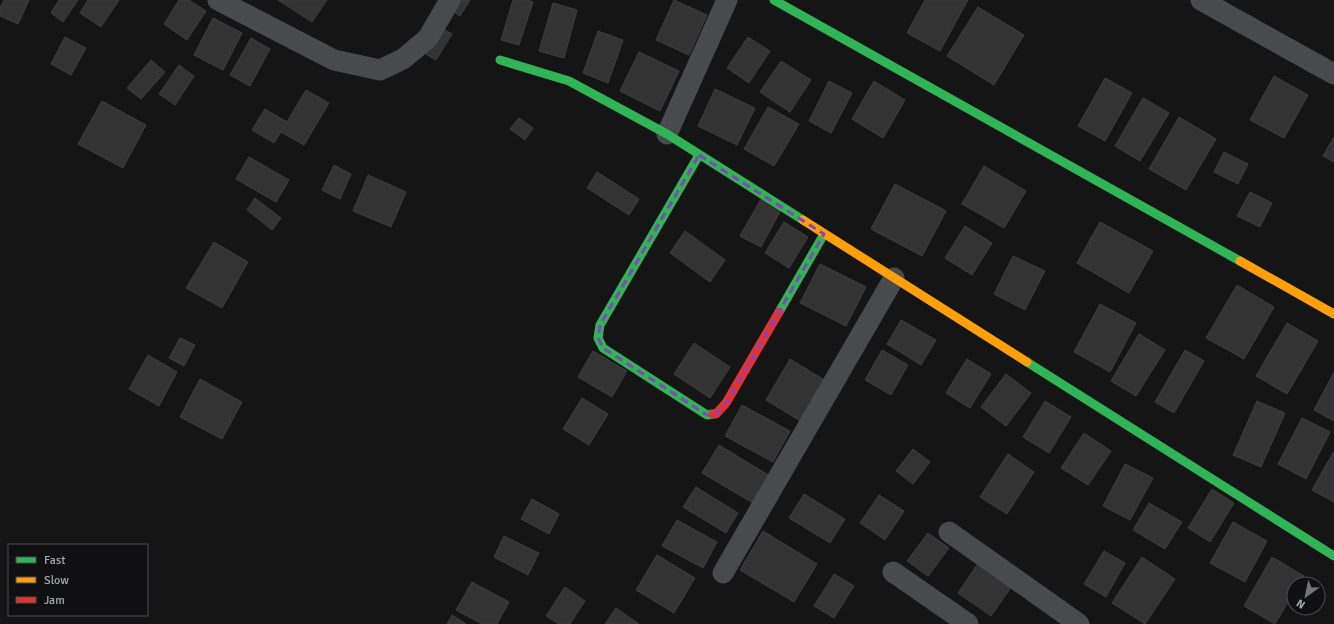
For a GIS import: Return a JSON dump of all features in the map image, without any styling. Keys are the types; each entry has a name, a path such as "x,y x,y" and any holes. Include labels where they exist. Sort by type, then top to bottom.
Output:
{"street":[{"path":"218,0 334,60 380,70 403,58 428,38 450,0"},
{"path":"667,134 727,0"},
{"path":"774,0 1334,314"},
{"path":"1201,0 1334,74"},
{"path":"500,60 569,81 667,134 1334,556"},
{"path":"699,155 600,325 598,338 603,348 708,415 716,414 726,403 824,234"},
{"path":"723,573 894,278"},
{"path":"949,532 1079,624"},
{"path":"893,572 968,624"}],"highlighted area":[{"path":"699,155 824,234 726,403 716,414 707,415 603,348 598,338 600,325"}],"building":[{"path":"4,0 29,0 18,24 0,16 0,8"},
{"path":"59,0 78,0 63,22 51,13"},
{"path":"88,0 119,0 101,27 80,13"},
{"path":"179,0 189,0 206,11 187,40 164,24"},
{"path":"278,0 327,0 312,22"},
{"path":"448,0 470,0 460,16 444,6"},
{"path":"513,0 527,0 533,2 519,45 501,40"},
{"path":"674,0 707,15 689,55 656,40"},
{"path":"925,0 968,0 940,51 907,33"},
{"path":"553,3 577,10 564,58 539,51"},
{"path":"978,7 1024,35 994,85 947,56"},
{"path":"213,18 242,33 223,70 194,55"},
{"path":"430,21 452,34 436,60 414,47"},
{"path":"598,31 623,40 608,83 583,73"},
{"path":"65,37 86,48 71,75 51,64"},
{"path":"748,37 770,51 749,83 727,68"},
{"path":"251,38 270,49 250,86 230,75"},
{"path":"639,52 679,71 660,111 620,91"},
{"path":"151,60 165,72 141,99 127,88"},
{"path":"781,61 811,80 790,112 760,92"},
{"path":"179,65 194,76 175,105 159,94"},
{"path":"1274,76 1308,95 1284,138 1250,120"},
{"path":"1105,78 1132,93 1105,141 1078,126"},
{"path":"829,81 852,93 831,133 809,121"},
{"path":"874,81 905,100 883,138 852,119"},
{"path":"715,89 755,108 737,145 698,126"},
{"path":"306,90 329,103 304,145 281,132"},
{"path":"1143,98 1169,113 1140,161 1115,146"},
{"path":"102,101 146,125 123,168 78,144"},
{"path":"768,107 799,124 774,166 744,149"},
{"path":"265,109 287,122 274,143 252,130"},
{"path":"1179,117 1216,139 1186,190 1149,169"},
{"path":"519,118 533,128 525,140 510,129"},
{"path":"1334,137 1334,162 1323,156"},
{"path":"1224,152 1248,164 1238,184 1214,172"},
{"path":"249,157 289,180 276,202 236,179"},
{"path":"334,165 351,174 340,199 322,190"},
{"path":"984,166 1026,191 1004,228 962,204"},
{"path":"597,172 639,199 629,215 587,188"},
{"path":"368,175 406,192 391,227 353,211"},
{"path":"895,184 946,211 922,256 871,229"},
{"path":"1250,192 1272,203 1260,227 1237,216"},
{"path":"255,198 281,218 272,230 247,210"},
{"path":"761,199 781,210 761,247 740,236"},
{"path":"784,222 808,237 789,268 765,253"},
{"path":"1100,222 1153,251 1129,293 1077,263"},
{"path":"965,226 992,243 972,275 945,258"},
{"path":"685,231 725,260 710,282 670,253"},
{"path":"214,242 248,262 222,308 186,288"},
{"path":"1013,256 1045,271 1025,310 994,294"},
{"path":"820,264 866,287 846,326 800,303"},
{"path":"1237,285 1274,307 1244,359 1206,338"},
{"path":"1100,304 1136,323 1110,372 1074,352"},
{"path":"901,320 936,340 921,365 887,344"},
{"path":"1287,323 1318,341 1287,394 1256,376"},
{"path":"1139,334 1165,350 1136,396 1111,381"},
{"path":"180,338 195,345 184,366 169,358"},
{"path":"694,343 730,367 710,398 674,374"},
{"path":"882,350 908,365 891,395 865,380"},
{"path":"1185,350 1204,361 1174,413 1155,402"},
{"path":"593,351 627,371 612,397 578,377"},
{"path":"148,355 177,372 159,406 129,389"},
{"path":"790,359 826,381 802,422 766,400"},
{"path":"967,359 991,374 970,408 946,393"},
{"path":"1334,372 1334,421 1314,410"},
{"path":"1006,374 1031,393 1006,426 981,407"},
{"path":"200,379 242,402 222,439 180,417"},
{"path":"582,398 608,414 589,445 563,429"},
{"path":"1045,401 1071,417 1049,453 1023,437"},
{"path":"1257,401 1285,413 1261,467 1233,455"},
{"path":"742,405 790,431 773,462 725,436"},
{"path":"1302,418 1330,432 1306,479 1278,464"},
{"path":"1084,433 1111,451 1088,485 1061,468"},
{"path":"719,445 770,476 753,503 702,473"},
{"path":"913,449 930,462 913,484 896,471"},
{"path":"1334,451 1334,502 1312,490"},
{"path":"1008,454 1034,472 1007,514 980,497"},
{"path":"1125,464 1153,478 1130,520 1103,506"},
{"path":"696,487 738,513 726,533 683,507"},
{"path":"1212,489 1234,503 1210,542 1188,528"},
{"path":"804,494 845,519 830,543 789,518"},
{"path":"879,495 904,511 885,540 860,523"},
{"path":"532,499 559,514 549,534 521,519"},
{"path":"1149,503 1182,522 1165,549 1133,530"},
{"path":"677,520 717,542 703,568 662,546"},
{"path":"1233,522 1267,541 1245,582 1210,563"},
{"path":"763,531 817,564 794,602 740,570"},
{"path":"928,533 949,548 928,576 907,561"},
{"path":"504,536 539,553 528,575 494,557"},
{"path":"1104,551 1125,563 1106,597 1084,584"},
{"path":"657,555 695,578 674,613 636,590"},
{"path":"1142,557 1175,579 1145,624 1112,603"},
{"path":"1272,557 1304,576 1286,576 1286,605 1275,624 1244,606"},
{"path":"979,562 1012,586 991,616 958,593"},
{"path":"834,574 854,586 834,618 814,606"},
{"path":"472,582 509,602 497,624 482,624 456,610"},
{"path":"565,587 585,601 570,624 559,624 546,616"},
{"path":"616,608 639,624 605,624"},
{"path":"452,615 466,624 447,624"}],"traffic: fast":[{"path":"774,0 1240,261"},
{"path":"500,60 569,81 667,134 803,220"},
{"path":"699,155 600,325 598,338 603,348 707,415 713,414"},
{"path":"779,312 824,234"},
{"path":"1027,362 1334,556"}],"traffic: slow":[{"path":"803,220 1027,362"},
{"path":"1240,261 1334,314"}],"traffic: jam":[{"path":"713,414 716,414 726,403 779,312"}]}
